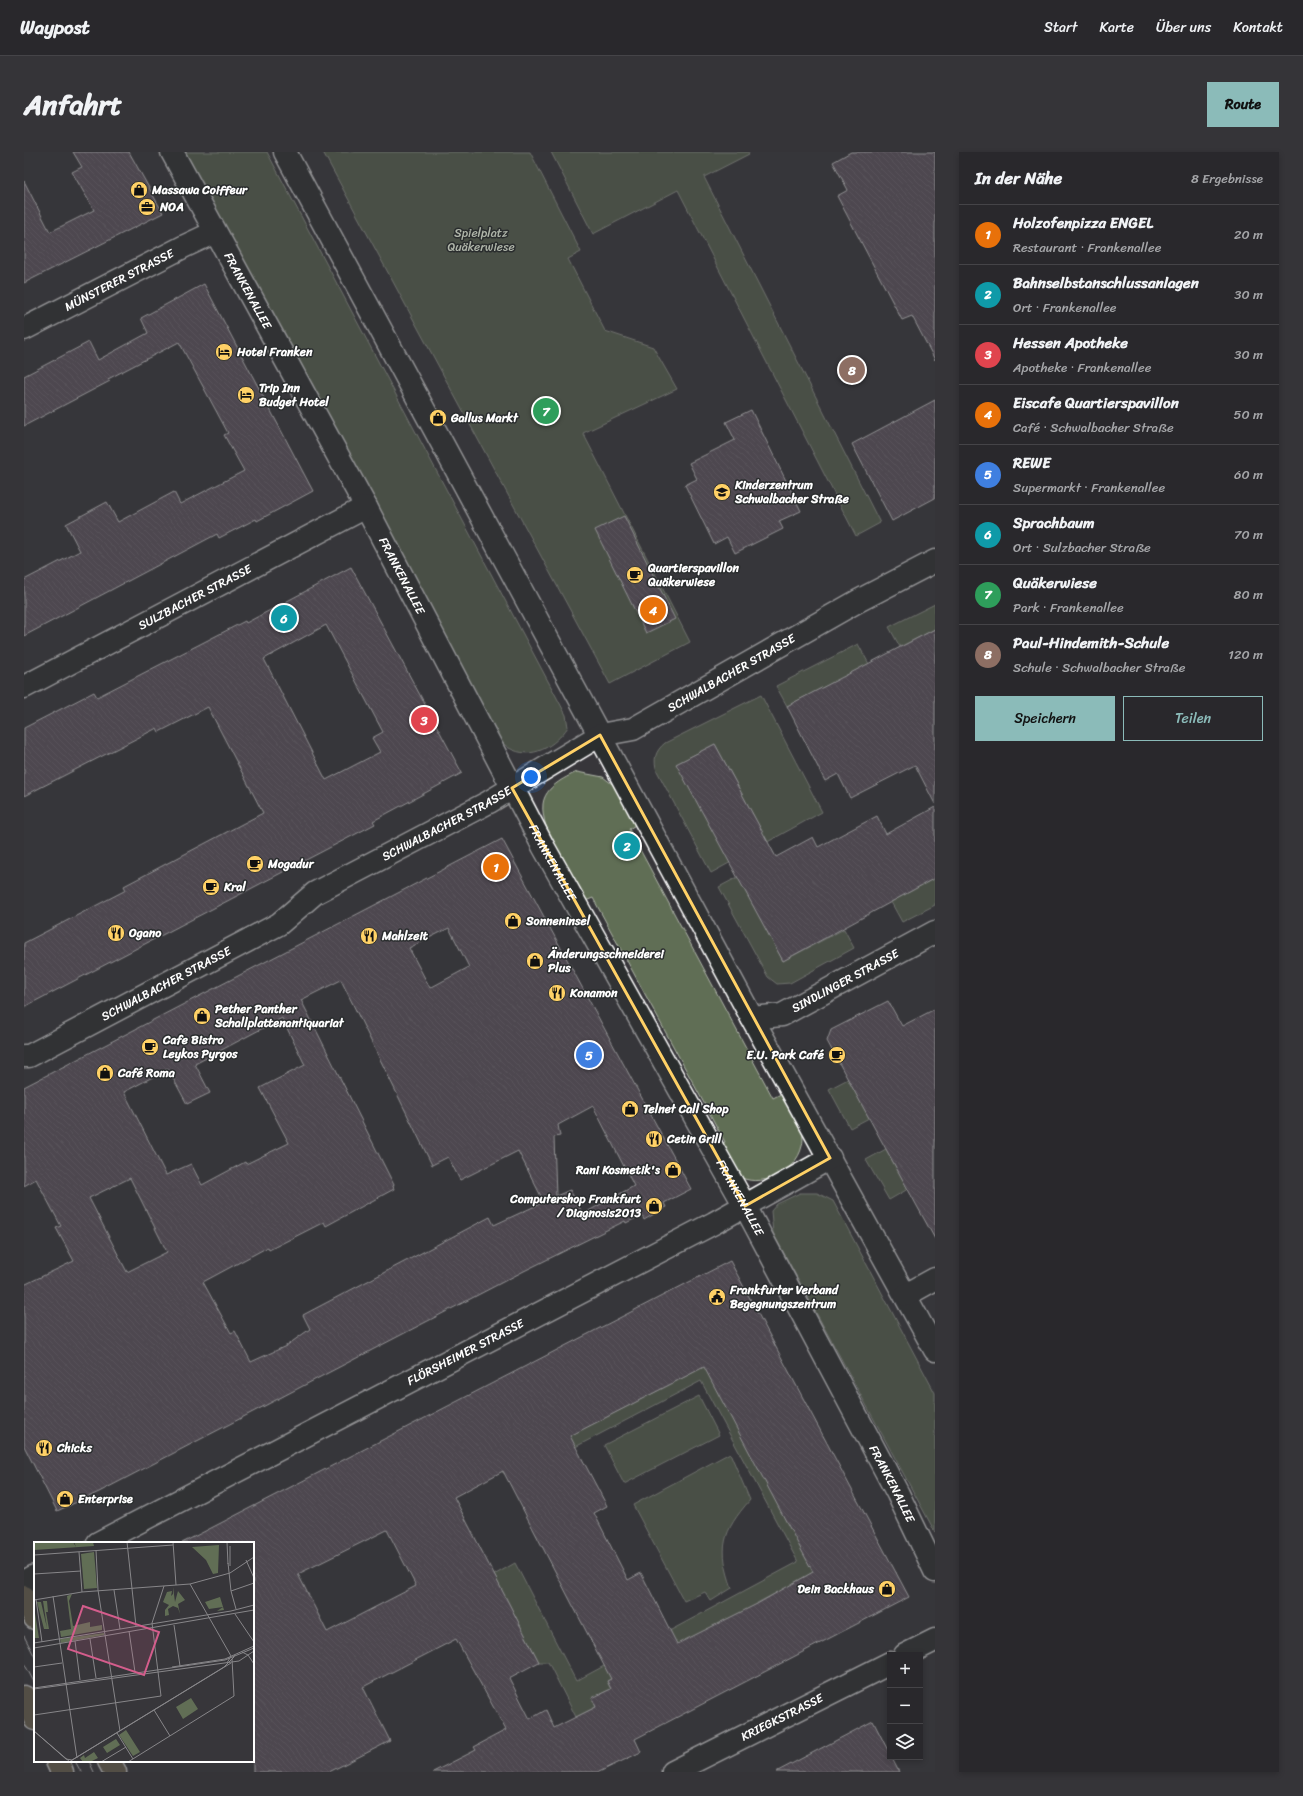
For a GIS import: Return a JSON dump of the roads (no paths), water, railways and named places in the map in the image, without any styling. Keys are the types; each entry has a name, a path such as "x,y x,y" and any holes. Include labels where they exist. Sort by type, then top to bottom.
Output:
{"main road":[{"path":"24,1597 34,1616"},
{"path":"24,1697 34,1717"},
{"path":"57,1762 62,1772"},
{"path":"110,1762 115,1772"}],"street":[{"name":"FRANKENALLEE","path":"172,152 366,507 512,788 745,1206 898,1494 935,1571"},
{"path":"285,152 752,1018 906,1294 935,1350"},
{"name":"MÜNSTERER STRASSE","path":"24,329 215,232"},
{"name":"SULZBACHER STRASSE","path":"24,687 366,507"},
{"name":"SCHWALBACHER STRASSE","path":"24,1056 36,1052 279,924 315,893 512,788 600,735 633,729 858,601 935,561"},
{"name":"SINDLINGER STRASSE","path":"752,1018 782,1015 935,932"},
{"name":"FLÖRSHEIMER STRASSE","path":"100,1542 745,1206 830,1158"},
{"path":"906,1294 935,1280"},
{"path":"24,1582 34,1577"},
{"path":"911,1652 935,1640"},
{"name":"KRIEGKSTRASSE","path":"673,1772 887,1665"}],"tram line":[{"path":"24,1636 34,1655"},
{"path":"24,1663 34,1682"},
{"path":"76,1762 81,1772"},
{"path":"89,1762 94,1772"}],"place":[{"name":"Massawa Coiffeur","path":"139,190"},
{"name":"NOA","path":"147,207"},
{"name":"Hotel Franken","path":"224,352"},
{"name":"Paul-Hindemith-Schule","path":"852,370"},
{"name":"Trip Inn Budget Hotel","path":"246,395"},
{"name":"Quäkerwiese","path":"546,411"},
{"name":"Gallus Markt","path":"438,418"},
{"name":"Kinderzentrum Schwalbacher Straße","path":"722,492"},
{"name":"Quartierspavillon Quäkerwiese","path":"635,575"},
{"name":"Eiscafe Quartierspavillon","path":"653,610"},
{"name":"Sprachbaum","path":"284,618"},
{"name":"Hessen Apotheke","path":"424,720"},
{"name":"Bahnselbstanschlussanlagen","path":"627,846"},
{"name":"Mogadur","path":"255,864"},
{"name":"Holzofenpizza ENGEL","path":"496,867"},
{"name":"Kral","path":"211,887"},
{"name":"Sonneninsel","path":"513,921"},
{"name":"Ogano","path":"116,933"},
{"name":"Mahlzeit","path":"369,936"},
{"name":"Änderungsschneiderei Plus","path":"535,961"},
{"name":"Konamon","path":"557,993"},
{"name":"Pether Panther Schallplattenantiquariat","path":"202,1016"},
{"name":"Cafe Bistro Leykos Pyrgos","path":"150,1047"},
{"name":"REWE","path":"589,1055"},
{"name":"E.U. Park Café","path":"837,1055"},
{"name":"Café Roma","path":"105,1073"},
{"name":"Telnet Call Shop","path":"630,1109"},
{"name":"Cetin Grill","path":"654,1139"},
{"name":"Rani Kosmetik's","path":"673,1170"},
{"name":"Computershop Frankfurt / Diagnosis2013","path":"654,1206"},
{"name":"Frankfurter Verband Begegnungszentrum","path":"717,1297"},
{"name":"Chicks","path":"44,1448"},
{"name":"Enterprise","path":"65,1499"},
{"name":"Dein Backhaus","path":"887,1589"}],"park label":[{"name":"Spielplatz Quäkerwiese","path":"481,240"}]}
